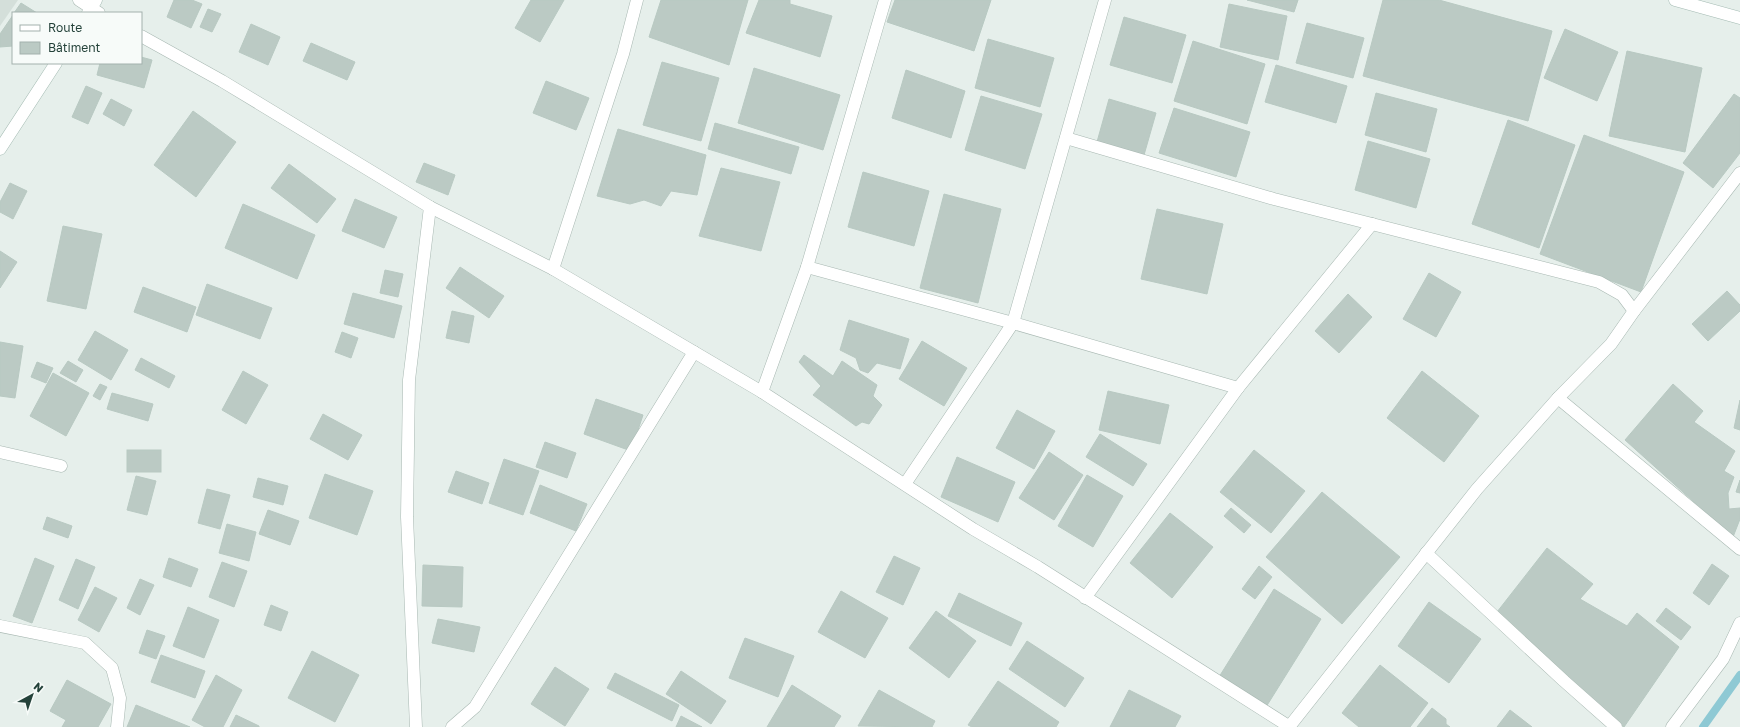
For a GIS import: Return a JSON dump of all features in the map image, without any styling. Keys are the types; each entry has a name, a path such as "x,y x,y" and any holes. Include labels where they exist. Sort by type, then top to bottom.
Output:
{"street":[{"path":"79,0 94,9"},
{"path":"553,269 623,54 637,0"},
{"path":"762,392 807,267 885,0"},
{"path":"905,484 1013,323 1105,0"},
{"path":"1675,0 1740,18"},
{"path":"142,37 222,81 430,208 553,269 762,392 974,529 1038,567 1290,727 1477,489 1558,398 1611,344 1634,311 1740,173"},
{"path":"0,149 55,64"},
{"path":"1066,138 1274,200 1598,282 1622,295 1634,311"},
{"path":"416,727 407,517 409,380 430,208"},
{"path":"1085,598 1238,388 1372,224"},
{"path":"807,267 1013,323 1238,388"},
{"path":"452,727 474,707 694,352"},
{"path":"1558,398 1740,549"},
{"path":"0,452 61,466"},
{"path":"1426,553 1616,727"},
{"path":"1672,727 1723,659 1740,623"},
{"path":"0,626 85,643 112,668 120,698 117,727"}],"shaded area":[{"path":"0,0 18,0 0,26"}],"building":[{"path":"174,0 192,0 202,4 191,28 167,17"},
{"path":"531,0 564,0 540,42 515,28"},
{"path":"661,0 748,0 729,65 649,37"},
{"path":"759,0 790,0 790,4 832,16 820,57 746,33"},
{"path":"895,0 991,0 974,51 887,22"},
{"path":"1247,0 1298,0 1294,12"},
{"path":"1383,0 1439,0 1552,31 1528,121 1363,76"},
{"path":"21,3 35,12 15,12"},
{"path":"1229,4 1287,16 1278,60 1220,47"},
{"path":"208,9 221,14 212,32 200,27"},
{"path":"12,16 12,46 0,47 0,34"},
{"path":"1124,17 1186,35 1172,83 1110,65"},
{"path":"1307,23 1364,38 1353,78 1296,63"},
{"path":"251,24 280,37 268,65 239,52"},
{"path":"1565,29 1618,52 1597,101 1544,78"},
{"path":"988,39 1054,58 1040,107 975,88"},
{"path":"1193,41 1265,64 1247,124 1174,101"},
{"path":"311,43 355,62 347,80 303,61"},
{"path":"1627,51 1702,68 1685,152 1609,136"},
{"path":"142,57 152,60 144,88 97,75 100,64 142,64"},
{"path":"662,62 719,78 701,141 643,125"},
{"path":"1276,65 1347,86 1336,123 1265,102"},
{"path":"754,68 840,95 823,150 738,123"},
{"path":"906,70 965,91 951,138 892,118"},
{"path":"546,81 589,98 576,130 533,113"},
{"path":"86,86 102,93 88,124 72,117"},
{"path":"1376,93 1437,109 1426,152 1365,135"},
{"path":"1734,94 1740,98 1740,153 1713,188 1683,163"},
{"path":"981,96 1042,114 1025,169 965,150"},
{"path":"111,99 132,110 124,126 103,114"},
{"path":"1109,99 1156,113 1144,155 1097,142"},
{"path":"1174,108 1250,132 1236,177 1159,153"},
{"path":"193,111 236,142 196,197 154,165"},
{"path":"1508,120 1575,145 1539,248 1472,224"},
{"path":"715,123 799,147 791,174 708,149"},
{"path":"618,129 706,155 697,195 671,191 661,206 644,200 630,204 597,196"},
{"path":"1584,135 1684,172 1641,292 1540,254"},
{"path":"1368,141 1430,159 1416,208 1355,190"},
{"path":"424,163 455,175 448,195 416,182"},
{"path":"289,164 336,199 317,223 271,188"},
{"path":"721,168 780,182 761,251 699,236"},
{"path":"863,172 929,191 914,246 848,227"},
{"path":"10,183 27,191 13,219 0,212 0,202"},
{"path":"944,194 1001,209 978,303 920,288"},
{"path":"355,199 397,217 384,248 342,231"},
{"path":"243,204 315,235 297,279 225,248"},
{"path":"1157,209 1223,224 1207,294 1141,279"},
{"path":"63,226 102,234 86,309 47,301"},
{"path":"0,251 17,262 0,288"},
{"path":"460,267 504,296 489,318 446,288"},
{"path":"385,270 403,274 398,297 380,293"},
{"path":"1429,273 1461,292 1436,337 1403,319"},
{"path":"207,284 272,308 260,339 196,315"},
{"path":"143,287 196,307 187,332 134,312"},
{"path":"1727,291 1740,305 1740,311 1708,341 1692,324"},
{"path":"353,293 402,306 394,338 344,324"},
{"path":"1348,294 1372,317 1339,353 1315,331"},
{"path":"452,311 474,316 469,343 446,338"},
{"path":"849,320 909,339 900,369 877,363 868,373 860,370 856,358 840,350"},
{"path":"95,331 128,350 111,380 78,360"},
{"path":"342,332 358,338 351,358 335,352"},
{"path":"922,341 967,368 944,406 899,379"},
{"path":"0,342 23,346 15,398 0,396"},
{"path":"804,355 833,376 842,361 877,385 873,396 882,405 869,424 862,422 856,426 813,395 821,386 799,362"},
{"path":"141,358 175,376 169,388 135,370"},
{"path":"68,361 83,370 76,382 60,373"},
{"path":"37,362 53,368 46,383 31,377"},
{"path":"243,371 268,385 246,424 222,410"},
{"path":"1422,371 1479,416 1444,462 1387,418"},
{"path":"53,373 89,393 66,436 30,416"},
{"path":"100,384 107,387 100,400 93,396"},
{"path":"1673,384 1703,411 1694,422 1735,451 1724,471 1734,477 1728,493 1729,509 1740,508 1740,519 1733,537 1625,440"},
{"path":"1108,391 1169,405 1160,444 1099,430"},
{"path":"112,393 153,404 148,421 107,409"},
{"path":"596,399 643,415 631,451 584,434"},
{"path":"1740,400 1740,430 1734,428"},
{"path":"1017,410 1055,431 1034,469 996,448"},
{"path":"323,414 362,435 348,460 310,439"},
{"path":"1100,434 1147,464 1133,486 1086,457"},
{"path":"545,442 576,453 567,478 536,467"},
{"path":"127,450 161,450 161,472 127,472"},
{"path":"1254,450 1305,491 1271,533 1220,492"},
{"path":"1049,452 1083,475 1054,520 1019,498"},
{"path":"957,457 1015,482 998,522 941,497"},
{"path":"504,459 539,471 523,515 489,503"},
{"path":"456,471 489,483 482,504 448,492"},
{"path":"325,474 373,491 357,535 309,518"},
{"path":"1087,475 1123,496 1093,547 1058,526"},
{"path":"136,476 156,481 147,515 127,510"},
{"path":"258,478 288,486 283,505 253,497"},
{"path":"1740,480 1740,493 1736,492"},
{"path":"540,485 587,504 576,531 530,513"},
{"path":"207,489 230,495 220,529 198,523"},
{"path":"1322,492 1400,557 1342,624 1266,557"},
{"path":"1231,508 1251,525 1244,533 1224,516"},
{"path":"268,510 299,521 290,545 259,534"},
{"path":"1170,513 1213,547 1172,598 1130,563"},
{"path":"47,517 72,526 68,538 43,529"},
{"path":"227,524 256,532 249,561 219,553"},
{"path":"1547,548 1593,584 1580,599 1627,626 1637,613 1679,647 1624,727 1497,612"},
{"path":"894,556 920,568 903,605 876,592"},
{"path":"35,558 54,566 32,623 13,616"},
{"path":"169,558 198,569 191,587 163,577"},
{"path":"76,559 95,567 78,609 59,600"},
{"path":"222,562 247,571 234,607 209,597"},
{"path":"1712,564 1729,576 1709,605 1693,593"},
{"path":"423,565 463,567 462,607 422,606"},
{"path":"1259,566 1272,577 1255,599 1242,589"},
{"path":"140,579 154,585 140,615 127,608"},
{"path":"95,587 117,598 99,632 78,620"},
{"path":"1274,589 1321,619 1266,707 1219,677"},
{"path":"841,591 888,618 865,658 818,632"},
{"path":"959,593 1022,623 1011,646 948,616"},
{"path":"1429,602 1481,639 1449,683 1398,646"},
{"path":"271,605 288,612 281,631 264,625"},
{"path":"188,607 219,620 204,658 173,646"},
{"path":"1666,608 1691,627 1681,640 1656,621"},
{"path":"936,611 976,641 949,678 909,648"},
{"path":"438,619 480,627 474,652 432,643"},
{"path":"147,630 165,636 156,659 139,653"},
{"path":"745,638 794,656 778,697 729,678"},
{"path":"1027,641 1084,678 1065,707 1009,669"},
{"path":"312,651 359,675 335,722 288,698"},
{"path":"161,655 205,671 195,698 151,682"},
{"path":"1380,665 1428,703 1410,727 1359,727 1342,713"},
{"path":"555,667 589,689 565,726 531,704"},
{"path":"681,671 726,701 711,724 666,694"},
{"path":"615,673 679,705 672,721 607,688"},
{"path":"216,675 242,690 223,727 205,727 192,720"},
{"path":"67,680 111,704 98,727 62,727 66,720 50,711"},
{"path":"998,681 1059,722 1056,727 972,727 968,725"},
{"path":"792,685 841,716 834,727 767,727"},
{"path":"879,690 935,721 932,727 858,726"},
{"path":"1129,690 1181,716 1175,727 1110,727"},
{"path":"136,705 190,727 127,727"},
{"path":"1432,708 1446,719 1446,724 1450,727 1417,727"},
{"path":"1510,710 1532,727 1497,727"},
{"path":"236,715 259,726 259,727 230,727"},
{"path":"681,716 702,727 676,727"}],"waterway":[{"path":"1703,727 1740,675"}]}
